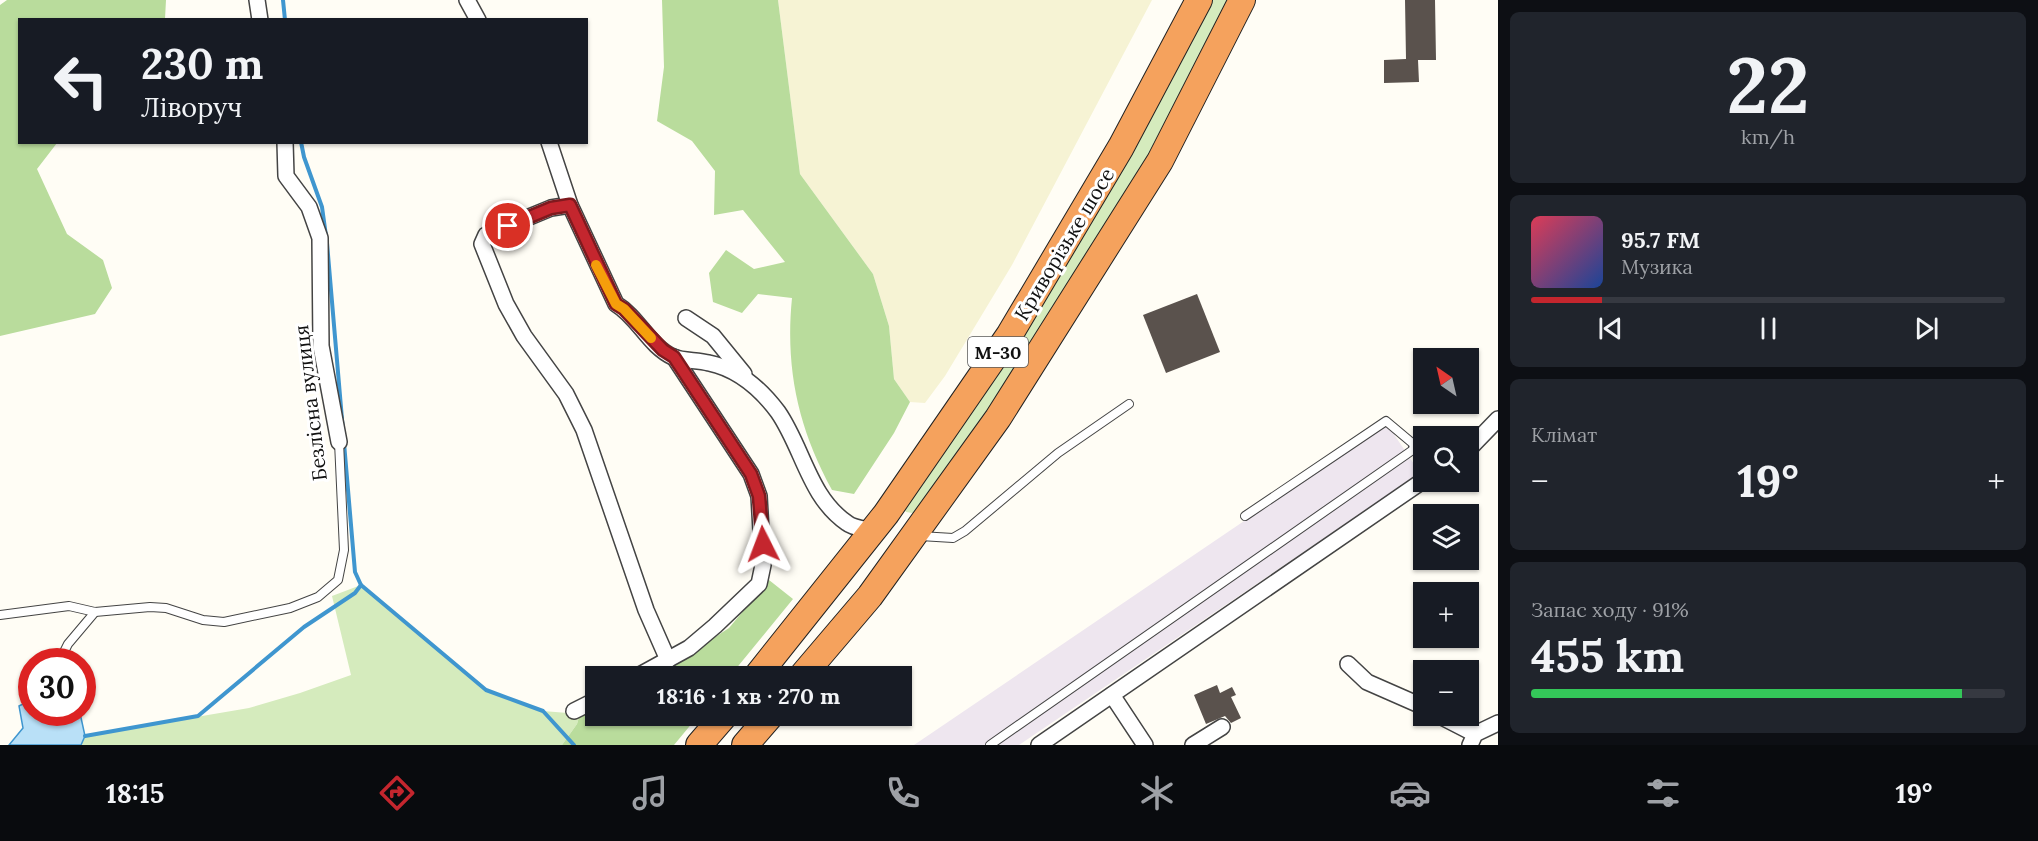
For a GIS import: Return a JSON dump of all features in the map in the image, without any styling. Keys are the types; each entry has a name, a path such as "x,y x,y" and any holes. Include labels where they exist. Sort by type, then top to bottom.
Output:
{"highway":[{"name":"Криворізьке шосе","path":"765,666 873,531 1011,334 1121,147 1198,0"},
{"name":"Криворізьке шосе","path":"810,666 870,596 998,418 1160,161 1242,0"},
{"path":"699,745 715,726"},
{"path":"745,745 761,726"}],"street":[{"path":"257,0 260,18"},
{"path":"467,0 477,18"},
{"name":"Безлісна вулиця","path":"285,144 286,176 309,207 320,238 321,346 339,442"},
{"path":"550,144 570,205 616,304 624,309 663,350 674,357 734,370 752,383"},
{"path":"570,205 551,208 486,235 482,244 506,304 525,336 566,394 584,430 646,610 668,660"},
{"path":"686,318 713,336 777,410 793,436 810,477 824,502 848,525 873,531"},
{"path":"657,666 688,648 759,584 763,565 759,496 751,474 674,357"},
{"path":"1479,440 1497,423"},
{"path":"1039,745 1413,488"},
{"path":"1348,664 1367,681 1413,702"},
{"path":"1112,695 1145,745"},
{"path":"574,711 585,705"},
{"path":"1454,726 1473,740 1498,723"},
{"path":"1193,745 1222,727"}],"lane":[{"path":"916,535 953,538 965,531 1058,453 1129,404"},
{"path":"1245,516 1386,421 1413,442"},
{"name":"Безлісна вулиця","path":"0,615 69,606 96,612 158,607 203,621 224,622 290,608 318,597 338,580 344,549 345,529 339,442"},
{"path":"990,745 1413,453"},
{"path":"66,648 96,612"}],"shaded area":[{"path":"778,0 1152,0 1012,265 945,376 925,403 910,402 894,379 889,326 873,274 800,174"},
{"path":"1387,424 1413,463 1413,478 1019,745 914,745"}],"green space":[{"path":"7,0 166,0 165,18 18,18 18,144 56,144 37,169 67,234 103,260 112,288 95,314 0,336 0,5"},
{"path":"662,0 778,0 800,174 873,274 889,326 894,379 910,402 894,433 854,494 832,490 810,444 793,373 790,324 792,298 758,294 742,313 713,302 709,273 726,250 754,269 785,262 743,210 714,215 715,171 692,141 657,121 664,67"},
{"path":"1206,0 1233,0 1141,174 991,419 919,514 906,512 904,509"},
{"path":"769,580 793,599 738,666 670,666 729,628"},
{"path":"361,585 486,690 543,711 580,714 577,724 562,745 81,745 85,736 249,708 351,675 332,596"},
{"path":"585,711 585,726 690,726 674,745 562,745 577,724 580,714"}],"water":[{"path":"23,726 83,726 85,736 81,745 9,745"}],"building":[{"path":"1405,0 1435,0 1436,60 1418,60 1419,82 1384,83 1384,60 1406,59"},
{"path":"1197,294 1220,352 1166,373 1143,315"},
{"path":"1217,685 1220,693 1232,687 1236,695 1231,697 1241,718 1231,723 1225,716 1206,724 1194,695"}],"waterway":[{"path":"283,0 285,18"},
{"path":"301,144 322,207 326,236"},
{"path":"327,243 355,572 361,585"},
{"path":"85,736 198,716 304,627 355,593 361,585 486,690 543,711 574,745"}],"slow traffic":[{"path":"596,265 616,304 624,309 651,338"}],"route":[{"path":"508,226 551,208 570,205 616,304 624,309 663,350 674,357 751,474 759,496 763,544"}]}
